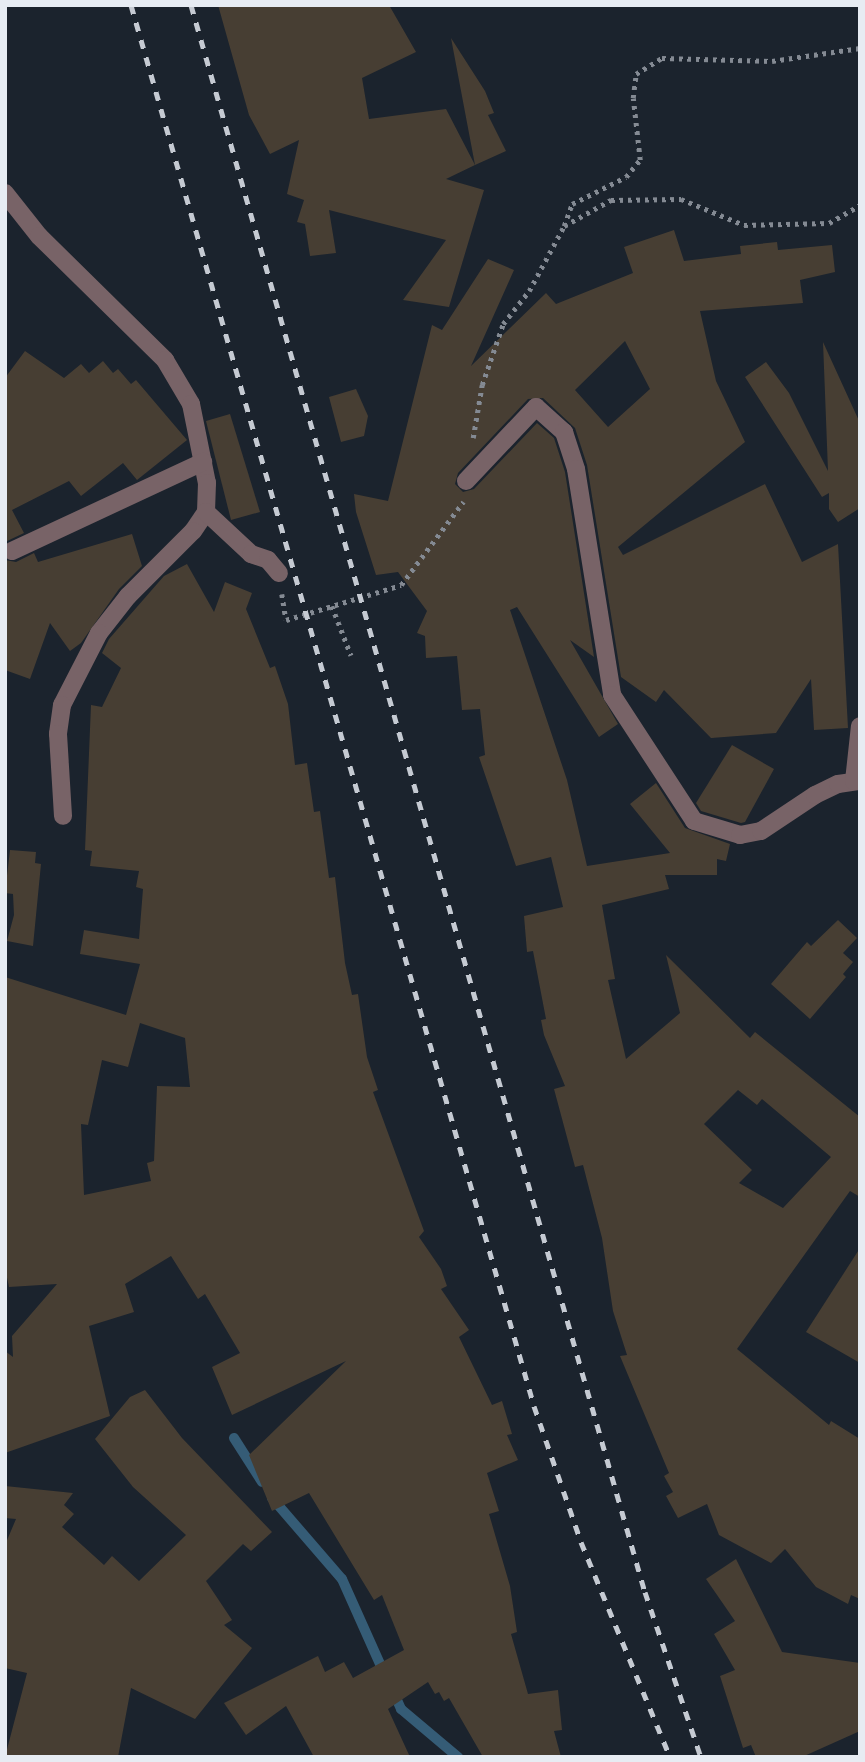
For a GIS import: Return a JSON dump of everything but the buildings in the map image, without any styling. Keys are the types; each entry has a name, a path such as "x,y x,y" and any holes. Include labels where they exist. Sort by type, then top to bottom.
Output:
{"street":[{"path":"5,193 39,236 165,360 191,404 203,462 206,512 194,531 128,596 77,671 62,705 58,734 63,816"},
{"path":"466,481 536,407 564,432 576,470 612,695 694,821 740,835 761,831 815,795 857,781 860,726"},
{"path":"12,551 203,462"},
{"path":"206,512 251,554 268,560 279,573"}],"path":[{"path":"286,620 401,585 462,508 482,384 503,324 529,291 564,226 572,204 626,177 640,160 633,98 636,74 662,58 772,61 860,48"},
{"path":"564,226 611,200 681,200 744,225 829,223 860,205"},
{"path":"332,606 351,655"}],"waterway":[{"path":"234,1438 262,1482"},
{"path":"272,1498 342,1579 385,1675"},
{"path":"393,1691 401,1709 458,1757"}],"railway":[{"path":"131,5 534,1406 581,1542 670,1757"},
{"path":"191,5 645,1592 701,1757"}]}
